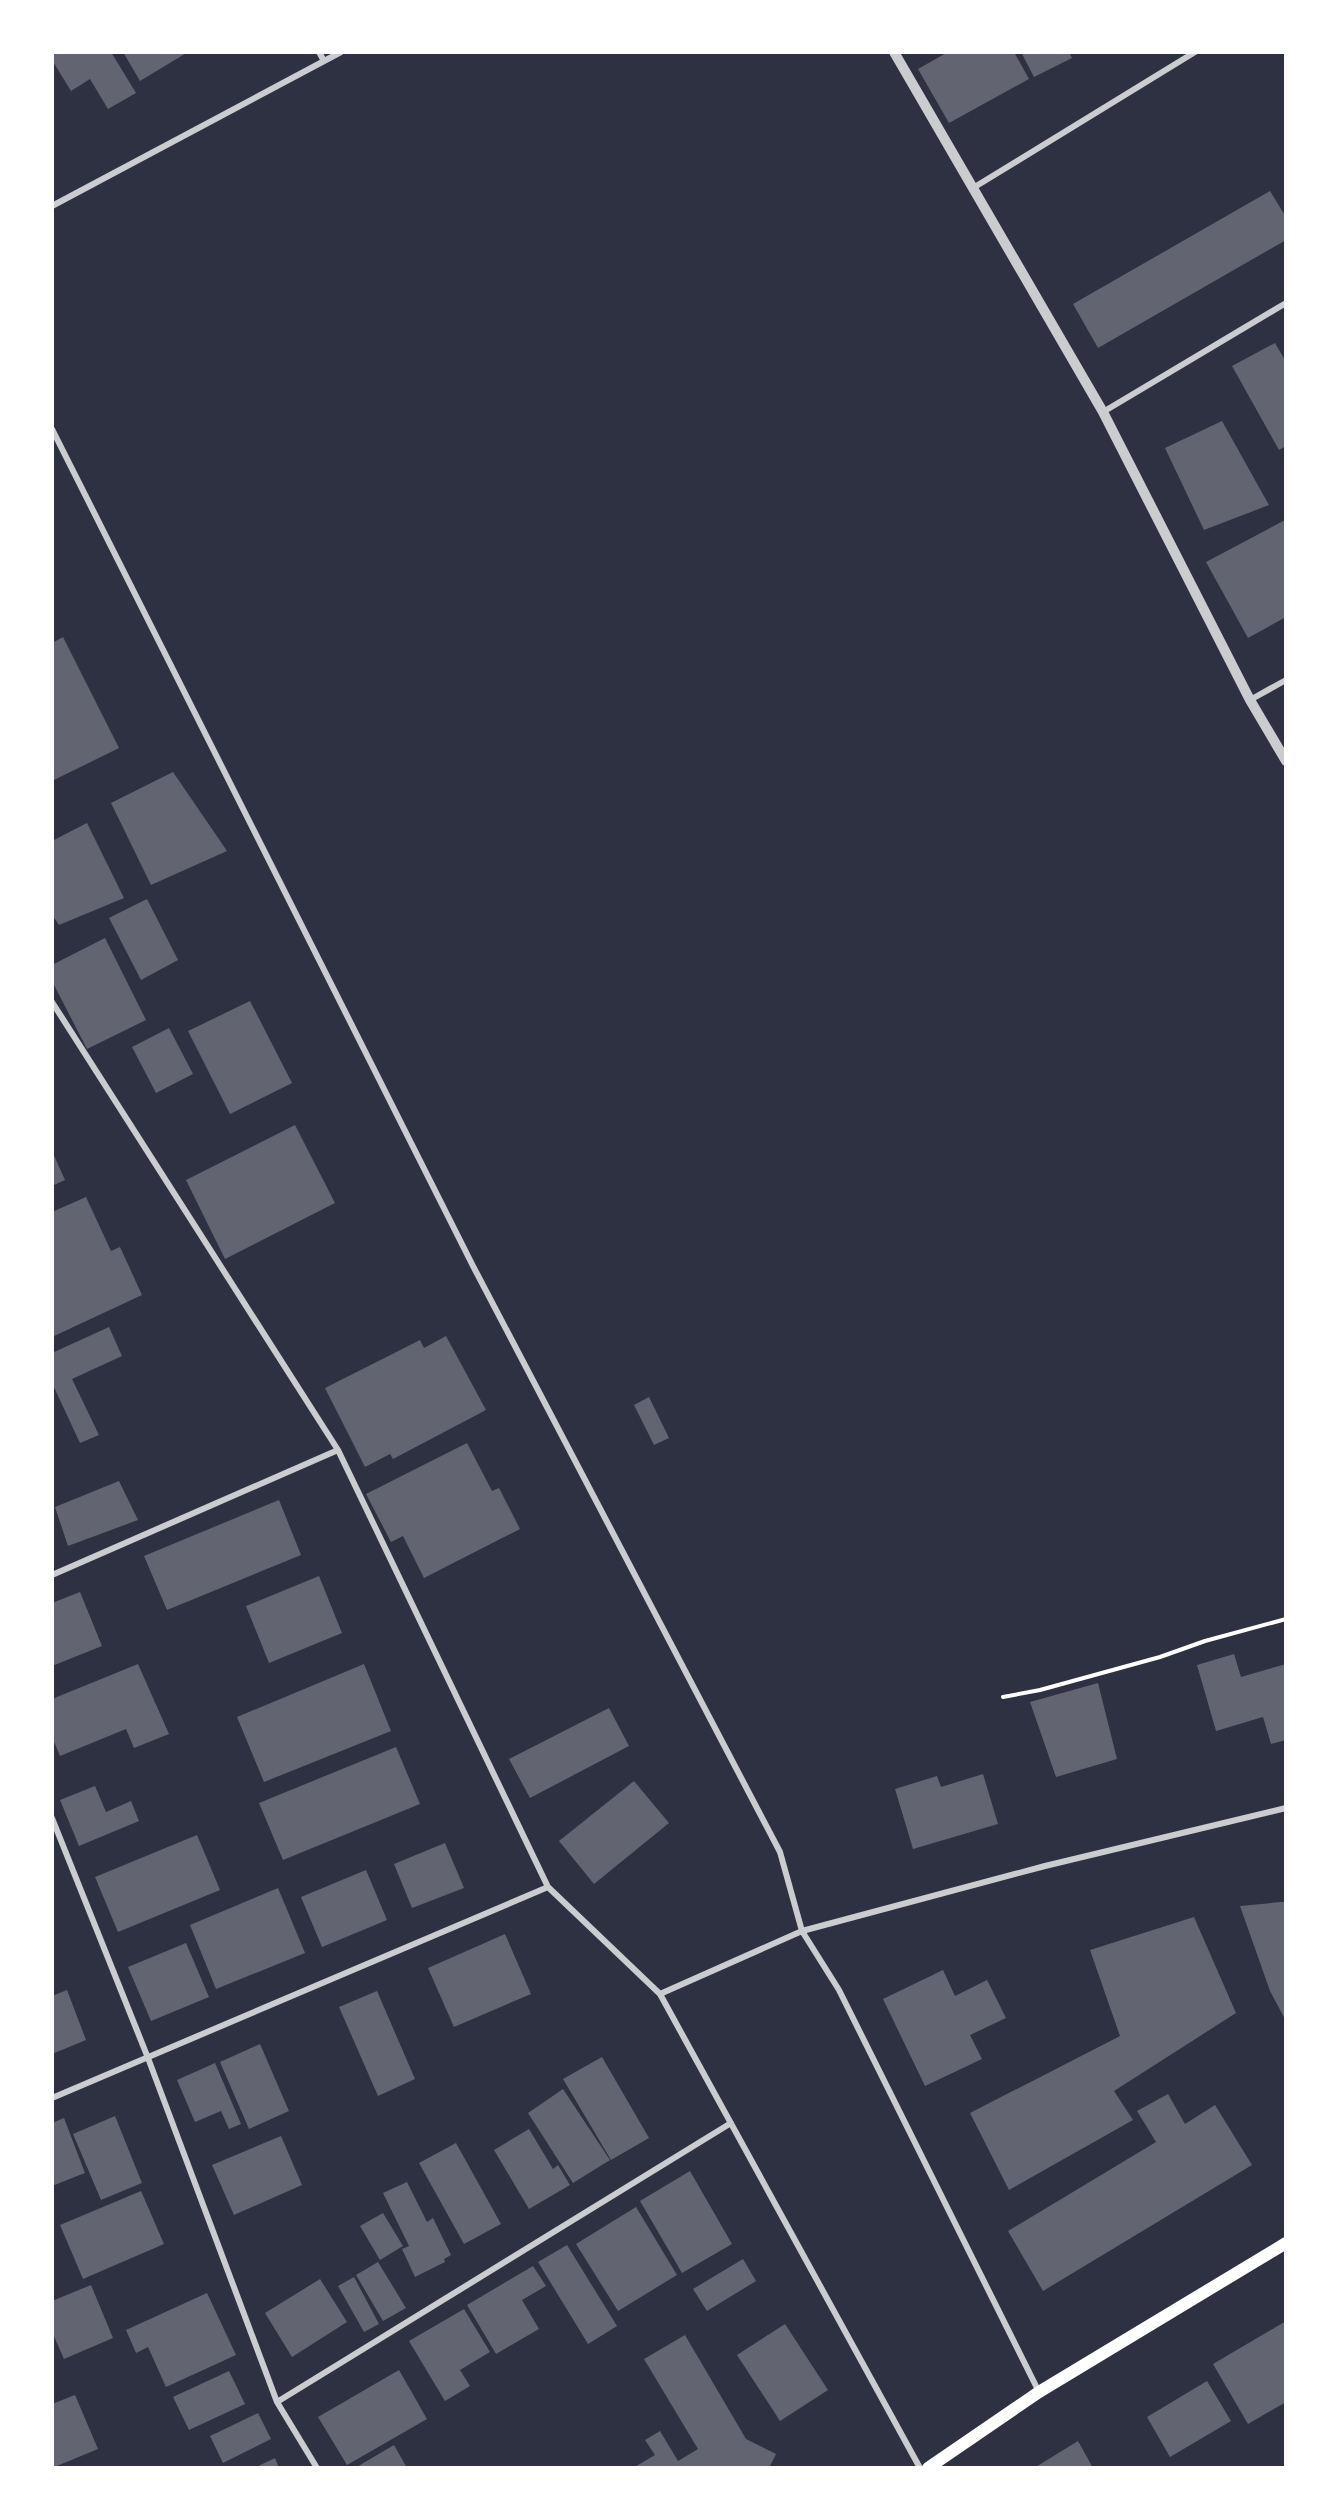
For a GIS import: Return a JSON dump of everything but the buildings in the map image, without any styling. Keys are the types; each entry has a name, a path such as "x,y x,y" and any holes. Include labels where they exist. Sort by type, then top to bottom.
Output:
{"main road":[{"path":"928,2468 1039,2392 1286,2243"}],"street":[{"path":"320,52 324,61"},
{"path":"52,206 341,52"},
{"path":"894,52 1103,412 1251,700 1286,761"},
{"path":"972,188 1195,52"},
{"path":"1103,412 1286,303"},
{"path":"52,429 463,1248 780,1852 802,1931 839,1990 1039,2392"},
{"path":"1251,700 1286,680"},
{"path":"52,1002 338,1450 548,1887 660,1994 920,2468"},
{"path":"52,1575 338,1450"},
{"path":"660,1994 802,1931 1045,1866 1286,1808"},
{"path":"52,1818 148,2058 277,2402 317,2468"},
{"path":"52,2098 548,1887"},
{"path":"277,2402 731,2123"}],"path":[{"path":"1003,1697 1040,1690 1160,1657 1205,1641 1286,1619"}]}
